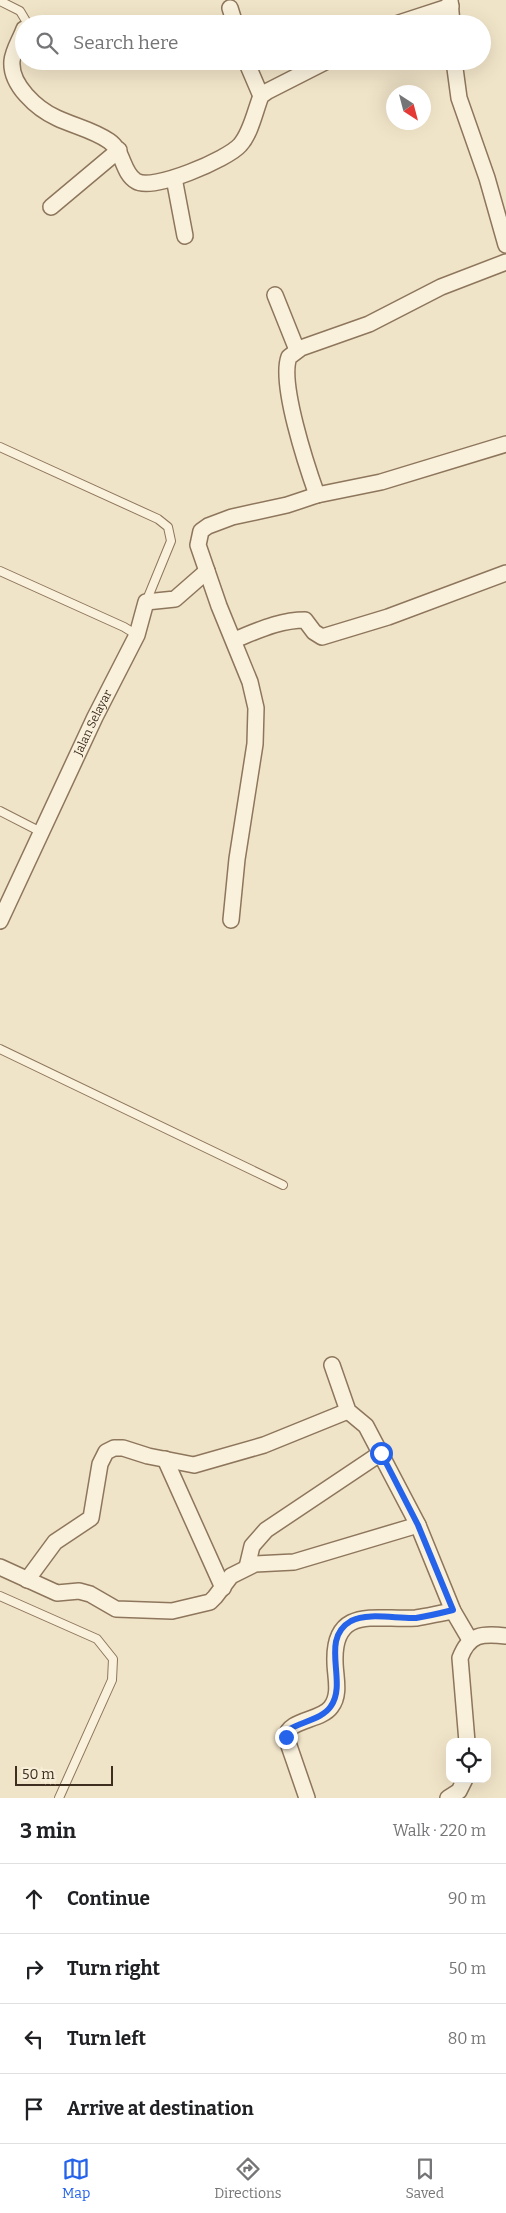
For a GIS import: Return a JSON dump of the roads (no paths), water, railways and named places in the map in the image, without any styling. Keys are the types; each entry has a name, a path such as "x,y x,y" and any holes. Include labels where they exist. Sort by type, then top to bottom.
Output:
{"street":[{"path":"420,15 451,3"},
{"path":"230,8 232,15"},
{"path":"15,50 12,62 14,75 20,86 45,111 58,119 88,130 110,141 119,150 124,164 135,181 150,183 174,178 221,159 236,150 242,143 261,96 309,70"},
{"path":"250,70 261,96"},
{"path":"455,70 459,98 487,178 506,245"},
{"path":"51,207 119,150"},
{"path":"174,178 185,236"},
{"path":"317,495 297,431 286,373 289,357 297,350 369,324 441,287 506,262"},
{"path":"275,295 297,350"},
{"path":"231,920 237,859 255,744 256,719 250,682 198,545 201,531 208,526 232,517 288,505 317,495 381,482 506,444"},
{"path":"146,602 175,599 207,571"},
{"path":"234,640 279,623 293,620 305,620 314,632 322,637 388,617 506,573"},
{"name":"Jalan Selayar","path":"0,921 95,717 137,635 146,602"},
{"path":"332,1365 348,1411 366,1426 381,1453 418,1525 453,1610 470,1640"},
{"path":"27,1580 55,1542 91,1518 100,1464 106,1452 114,1448 123,1448 165,1460 194,1465 264,1444 348,1411"},
{"path":"247,1567 252,1546 266,1530 381,1453"},
{"path":"165,1460 223,1588"},
{"path":"0,1567 56,1593 78,1591 90,1594 116,1609 172,1611 205,1604 215,1597 231,1576 255,1564 294,1562 418,1525"},
{"path":"306,1798 286,1734 288,1730 326,1712 332,1706 337,1683 335,1651 344,1627 352,1620 415,1618 453,1610"},
{"path":"466,1738 460,1658 470,1640 482,1635 506,1636"},
{"path":"448,1798 459,1791 463,1783"}],"lane":[{"path":"0,1 20,11 21,15"},
{"name":"Jalan Selayar","path":"0,447 165,523 170,530 171,542 146,602"},
{"path":"0,571 124,627 137,635"},
{"path":"0,811 42,832"},
{"path":"0,1049 283,1185"},
{"path":"0,1596 97,1638 113,1659 112,1680 59,1798"}]}
